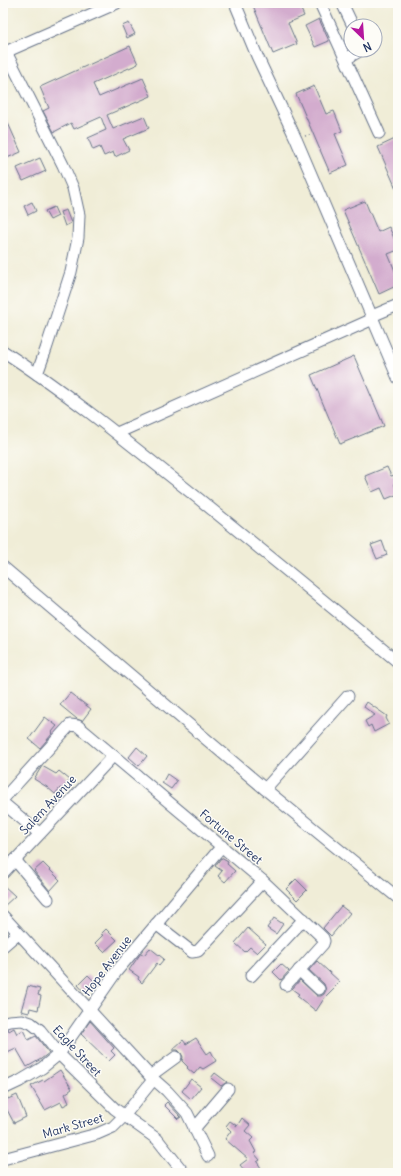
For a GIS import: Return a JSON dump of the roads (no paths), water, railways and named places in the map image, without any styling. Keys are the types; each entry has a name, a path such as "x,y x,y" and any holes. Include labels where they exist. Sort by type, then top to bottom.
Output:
{"street":[{"path":"37,374 71,272 78,238 79,215 72,188 63,165 5,52 117,3"},
{"path":"235,3 257,56 296,139 398,378"},
{"path":"320,3 379,133"},
{"path":"342,3 349,18"},
{"path":"117,433 398,305"},
{"path":"3,351 117,433 340,613 398,662"},
{"path":"3,567 265,789 398,898"},
{"path":"265,789 348,696"},
{"name":"Fortune Street","path":"3,798 70,725 78,726 263,881 323,938 323,944 286,985"},
{"name":"Salem Avenue","path":"3,873 113,756"},
{"path":"3,803 39,833"},
{"name":"Hope Avenue","path":"3,1089 42,1068 59,1054 116,972 222,846"},
{"path":"15,860 48,899"},
{"path":"156,924 192,952 198,951 263,881"},
{"path":"3,916 152,1078 178,1102 187,1113 208,1156"},
{"path":"251,976 304,920"},
{"path":"3,946 18,933"},
{"path":"299,970 320,989"},
{"name":"Eagle Street","path":"3,1023 22,1020 31,1023 40,1030 59,1054 104,1099 124,1116 157,1139 166,1149 178,1172"},
{"name":"Mark Street","path":"3,1159 97,1134 113,1127 124,1116 152,1078 176,1057"},
{"path":"194,1129 228,1088"}]}
